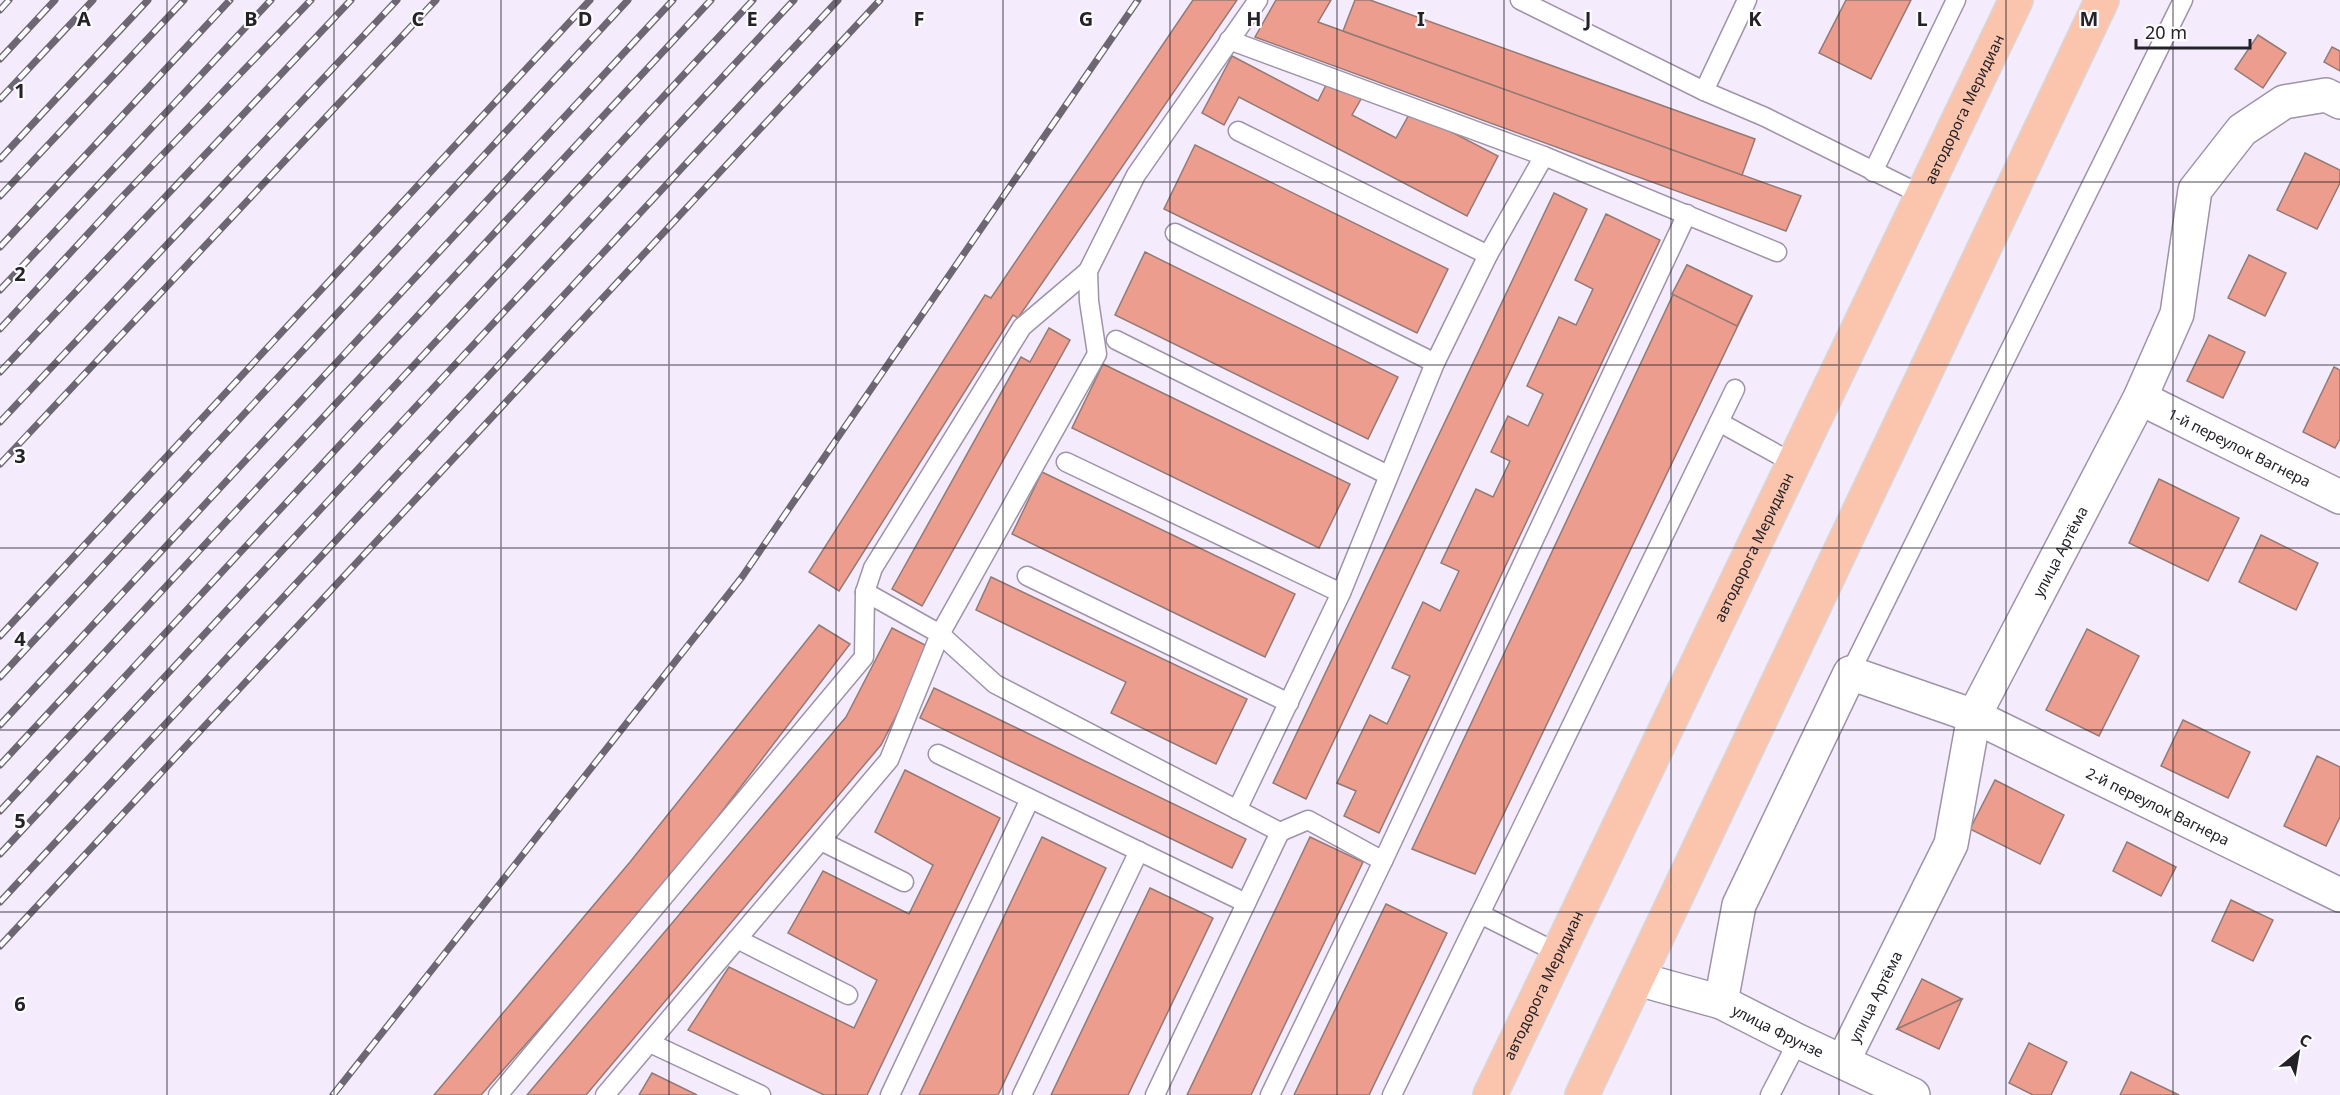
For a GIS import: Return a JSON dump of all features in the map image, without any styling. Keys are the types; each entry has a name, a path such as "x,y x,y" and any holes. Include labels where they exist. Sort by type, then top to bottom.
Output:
{"main road":[{"name":"автодорога Меридиан","path":"1490,1095 2016,0"},
{"path":"1582,1095 2102,0"}],"street":[{"name":"улица Артёма","path":"1844,1061 1951,844 1974,716 2140,398 2176,314 2195,190 2242,130 2284,102 2333,99"},
{"name":"1-й переулок Вагнера","path":"2140,398 2340,497"},
{"name":"2-й переулок Вагнера","path":"1850,673 1974,716 2340,895"},
{"path":"1721,1002 1739,905 1850,673"},
{"name":"улица Фрунзе","path":"1638,980 1721,1002 1913,1095"}],"lane":[{"path":"498,1095 864,657 864,592 873,568 1023,327 1088,271 1136,175 1258,0"},
{"path":"1520,0 1922,195"},
{"path":"1704,91 1748,0"},
{"path":"1873,172 1956,0"},
{"path":"1850,673 2182,0"},
{"path":"1229,40 1544,156 1777,252"},
{"path":"1238,131 1488,255"},
{"path":"1237,810 1341,593 1435,363 1488,255 1544,156"},
{"path":"1270,1095 1383,861 1686,214"},
{"path":"1174,233 1435,363"},
{"path":"605,1095 889,760 940,634 1096,354 1089,301 1088,271"},
{"path":"1116,340 1388,475"},
{"path":"1392,1095 1735,389"},
{"path":"1719,422 1793,463"},
{"path":"1066,462 1341,593"},
{"path":"1027,576 1289,703"},
{"path":"864,592 940,634 995,684 1280,832"},
{"path":"938,753 1246,903"},
{"path":"890,1095 1030,799"},
{"path":"1155,1095 1280,832 1308,820 1383,861"},
{"path":"821,841 904,882"},
{"path":"1023,1095 1139,851"},
{"path":"1480,914 1558,952"},
{"path":"737,939 848,995"},
{"path":"1770,1095 1798,1041"},
{"path":"650,1043 761,1095"}],"building":[{"path":"1193,0 1237,0 1018,318 1013,315 839,591 809,572 985,295 991,298"},
{"path":"1276,0 1331,0 1318,22 1801,196 1786,231 1255,37"},
{"path":"1355,0 1370,0 1755,139 1742,175 1343,31"},
{"path":"1846,0 1911,0 1871,79 1819,53"},
{"path":"2258,35 2286,53 2263,88 2235,69"},
{"path":"2332,47 2340,51 2340,71 2324,62"},
{"path":"1232,56 1318,101 1328,81 1361,99 1352,115 1396,138 1411,111 1498,156 1467,216 1239,97 1224,125 1202,113"},
{"path":"1195,145 1448,269 1417,333 1164,209"},
{"path":"2305,153 2340,170 2340,183 2317,229 2277,210"},
{"path":"1554,193 1587,209 1306,799 1273,783"},
{"path":"1606,214 1660,240 1379,833 1344,816 1356,791 1337,783 1370,715 1387,724 1410,676 1392,668 1423,602 1440,611 1459,571 1441,563 1476,489 1493,497 1510,461 1491,452 1508,416 1528,426 1543,394 1527,386 1559,317 1576,325 1593,289 1575,280"},
{"path":"1145,252 1398,377 1368,439 1115,315"},
{"path":"2249,255 2286,273 2265,316 2228,298"},
{"path":"1687,265 1752,296 1475,874 1412,849"},
{"path":"1687,265 1752,296 1737,326 1672,294"},
{"path":"1049,328 1070,340 922,606 892,589 1021,357 1030,362"},
{"path":"2209,335 2245,352 2223,398 2187,381"},
{"path":"1103,364 1350,484 1319,548 1072,428"},
{"path":"2334,367 2340,370 2340,439 2335,448 2303,432"},
{"path":"1042,472 1295,594 1265,657 1012,534"},
{"path":"2159,479 2239,518 2208,581 2129,543"},
{"path":"2261,535 2318,563 2296,610 2239,582"},
{"path":"991,577 1247,699 1216,764 1111,713 1126,682 976,610"},
{"path":"819,625 850,644 661,891 481,1095 434,1095 630,862"},
{"path":"892,628 931,648 881,745 586,1095 527,1095 846,717"},
{"path":"2087,629 2139,656 2099,736 2046,710"},
{"path":"934,688 1246,839 1232,868 920,718"},
{"path":"2183,720 2250,752 2228,798 2161,766"},
{"path":"2317,756 2340,767 2340,817 2326,846 2284,826"},
{"path":"905,770 1000,818 867,1095 824,1095 688,1030 729,967 854,1028 877,980 788,933 823,871 909,914 933,865 875,832"},
{"path":"1995,780 2064,815 2040,864 1970,829"},
{"path":"1042,837 1106,868 998,1095 919,1095"},
{"path":"1310,837 1363,862 1251,1095 1187,1095"},
{"path":"2127,842 2176,867 2161,896 2113,871"},
{"path":"1150,888 1213,918 1128,1095 1051,1095"},
{"path":"2231,900 2273,920 2253,961 2212,941"},
{"path":"1386,904 1447,933 1369,1095 1294,1095"},
{"path":"1922,979 1962,999 1897,1029"},
{"path":"1962,999 1939,1049 1897,1029"},
{"path":"2029,1043 2067,1062 2051,1095 2033,1095 2009,1083"},
{"path":"2131,1072 2179,1095 2120,1095"},
{"path":"652,1073 697,1095 639,1095"}],"railway":[{"path":"0,10 9,0"},
{"path":"0,59 55,0"},
{"path":"0,99 93,0"},
{"path":"0,159 148,0"},
{"path":"0,196 184,0"},
{"path":"0,247 230,0"},
{"path":"0,290 271,0"},
{"path":"0,329 120,199 311,0"},
{"path":"0,372 351,0"},
{"path":"0,422 397,0"},
{"path":"0,464 436,0"},
{"path":"0,636 590,0"},
{"path":"0,677 628,0"},
{"path":"0,725 673,0"},
{"path":"0,765 711,0"},
{"path":"0,811 753,0"},
{"path":"0,854 794,0"},
{"path":"0,902 838,0"},
{"path":"0,946 880,0"},
{"path":"333,1095 742,577 1138,0"}]}
